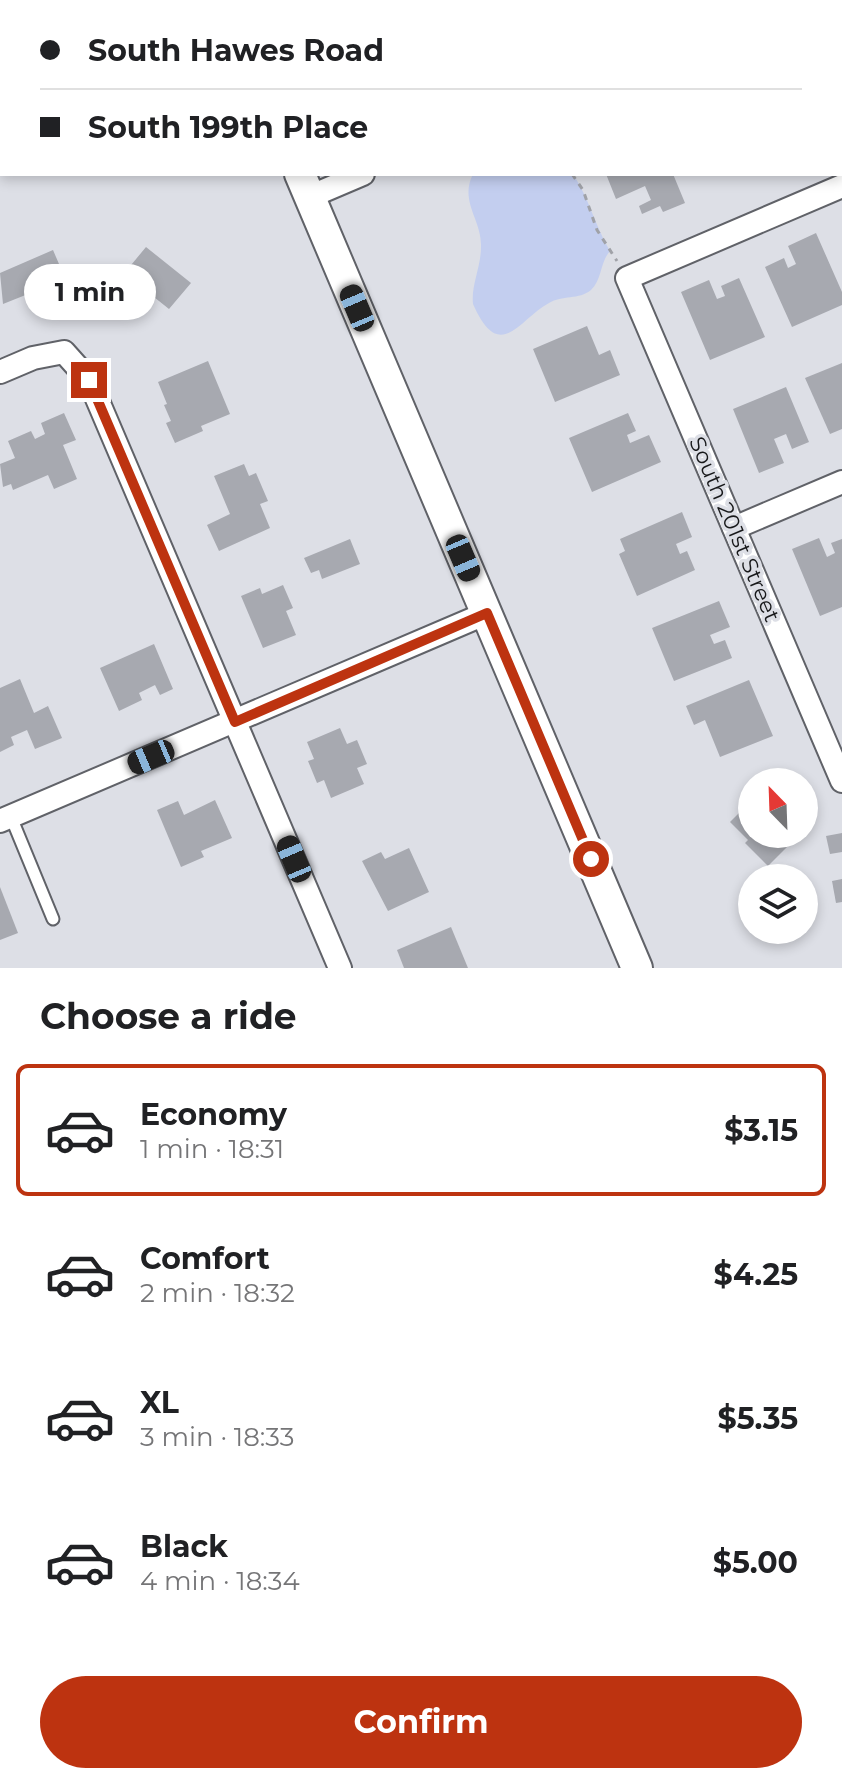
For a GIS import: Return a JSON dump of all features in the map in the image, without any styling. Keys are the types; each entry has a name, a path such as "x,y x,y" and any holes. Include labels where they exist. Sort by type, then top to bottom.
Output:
{"main road":[{"path":"304,186 637,968"}],"street":[{"path":"304,186 353,176"},
{"path":"627,278 842,186"},
{"name":"South 201st Street","path":"627,278 842,781"},
{"path":"0,372 33,358 64,352 89,380 340,968"},
{"path":"734,528 842,482"},
{"path":"6,819 487,613"}],"lane":[{"path":"6,819 53,919"}],"path":[{"path":"573,176 583,190 597,230 627,278"}],"shaded area":[{"path":"472,176 574,176 610,251 591,290 549,303 510,332 501,335 492,332 473,304 481,247 468,193"}],"building":[{"path":"607,176 674,176 685,203 663,212 660,206 642,214 639,206 651,200 645,186 616,199"},
{"path":"816,233 842,292 842,305 792,327 765,267 784,258 788,268 796,264 788,246"},
{"path":"146,247 191,283 169,309 154,297 147,307 117,282"},
{"path":"53,250 65,278 55,283 57,288 38,300 37,296 30,298 28,294 3,304 0,273"},
{"path":"739,278 765,337 710,360 681,292 709,280 717,299 725,296 721,286"},
{"path":"587,326 599,355 610,350 620,375 555,402 533,349"},
{"path":"208,361 230,414 201,426 203,431 175,443 166,423 171,421 158,382"},
{"path":"842,363 842,429 830,434 805,378"},
{"path":"786,387 809,442 792,449 786,434 774,439 784,463 759,473 733,409"},
{"path":"64,413 76,440 63,445 77,479 54,489 48,475 13,490 11,484 3,487 0,464 15,458 8,441 31,431 35,439 45,434 41,423"},
{"path":"628,413 636,431 627,435 630,443 649,435 661,462 592,492 569,438"},
{"path":"244,464 249,476 256,473 268,501 260,504 270,528 219,551 207,525 230,514 214,476"},
{"path":"682,512 692,537 676,544 680,554 687,551 695,570 637,596 619,554 625,551 620,539"},
{"path":"819,538 827,557 835,553 831,543 842,539 842,607 820,616 792,549"},
{"path":"350,539 360,564 322,579 319,570 311,573 304,558"},
{"path":"283,585 293,608 286,611 296,635 263,648 241,596 260,588 262,594"},
{"path":"719,601 730,627 710,635 714,644 725,640 732,658 674,681 652,628"},
{"path":"154,644 173,689 160,695 155,685 139,693 142,700 119,711 100,668"},
{"path":"20,679 34,713 48,706 62,738 35,749 27,730 11,737 14,745 0,752 0,688"},
{"path":"749,680 773,736 720,757 705,720 694,725 686,706"},
{"path":"340,728 347,744 357,740 367,764 357,768 364,784 331,798 324,780 317,783 308,761 314,759 307,742"},
{"path":"215,800 232,838 201,851 204,857 181,867 157,810 178,801 184,815"},
{"path":"738,814 738,830 730,822"},
{"path":"842,833 842,852 830,854 826,836"},
{"path":"409,848 429,892 388,911 362,861 381,852 385,859"},
{"path":"750,848 786,848 770,864 766,864"},
{"path":"842,879 842,902 836,903 832,881"},
{"path":"0,887 18,933 0,940"},
{"path":"451,927 468,968 404,968 397,950"}],"route":[{"path":"89,380 235,722 487,613 591,859"}]}
